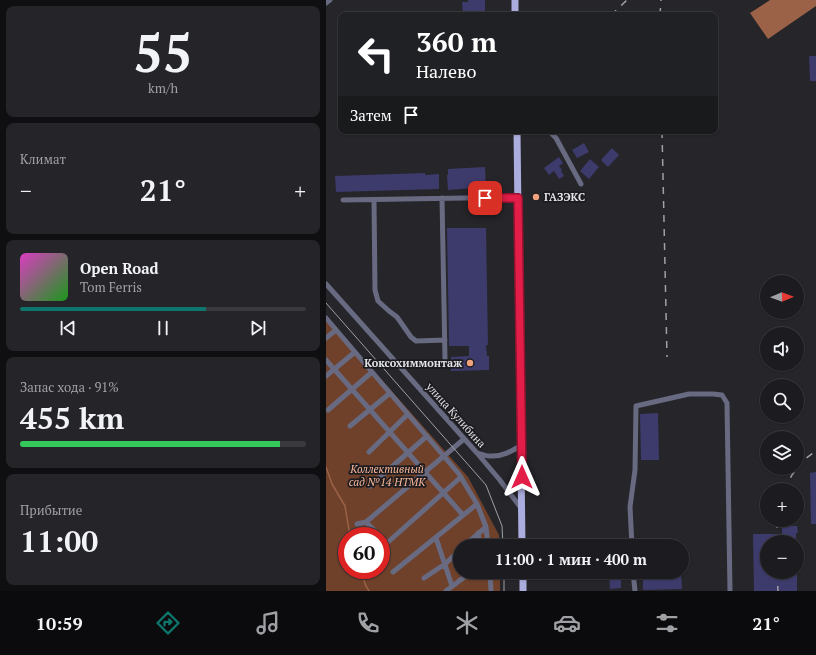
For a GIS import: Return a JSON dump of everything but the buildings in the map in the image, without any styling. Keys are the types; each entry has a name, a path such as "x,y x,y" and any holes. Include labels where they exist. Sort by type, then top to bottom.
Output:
{"main road":[{"path":"515,0 515,12"},
{"path":"517,134 522,539"},
{"path":"523,579 523,591"}],"street":[{"path":"326,3 330,0"},
{"path":"552,134 556,138 581,184"},
{"path":"442,198 445,359"},
{"path":"343,200 518,198"},
{"path":"374,200 375,290 378,301 397,317 411,337 416,341 445,340"},
{"name":"улица Кулибина","path":"326,284 477,453 522,508"},
{"path":"326,318 461,477 477,504 486,527 487,539"},
{"path":"326,338 336,330"},
{"path":"326,376 355,352"},
{"path":"326,360 463,515"},
{"path":"328,410 372,372"},
{"path":"350,426 390,393"},
{"path":"632,539 630,507 635,470 636,406 689,394 722,395 727,403 730,591"},
{"path":"369,452 408,414"},
{"path":"370,486 427,436"},
{"path":"357,524 366,522 464,439"},
{"path":"477,453 490,456 501,455 522,445"},
{"path":"390,539 461,477"},
{"path":"394,572 477,504"},
{"path":"366,522 371,527"},
{"path":"472,539 486,527"},
{"path":"478,533 479,539"},
{"path":"436,538 452,586"},
{"path":"424,578 453,556"},
{"path":"446,591 462,579"},
{"path":"490,579 491,591"},
{"path":"634,579 635,591"}],"green space":[{"name":"Коллективный сад №14 НТМК","path":"326,317 468,477 499,535 499,539 453,539 453,579 500,579 500,591 326,591"}],"shaded area":[{"path":"770,0 816,0 816,6 768,39 750,13"}],"waterway":[{"path":"326,467 332,484 345,506 348,527"},
{"path":"363,579 369,591"}],"tram line":[{"path":"326,303 486,485 502,526 503,539"},
{"path":"504,579 504,591"}],"railway":[{"path":"614,12 627,0"},
{"path":"660,12 661,0"},
{"path":"662,134 667,357"},
{"path":"804,460 816,451"},
{"path":"788,483 792,475"},
{"path":"777,527 777,535"},
{"path":"777,579 778,591"}],"place":[{"name":"ГАЗЭКС","path":"536,197"},
{"name":"Коксохиммонтаж","path":"470,363"}],"route":[{"path":"485,198 518,198 522,477"}]}
